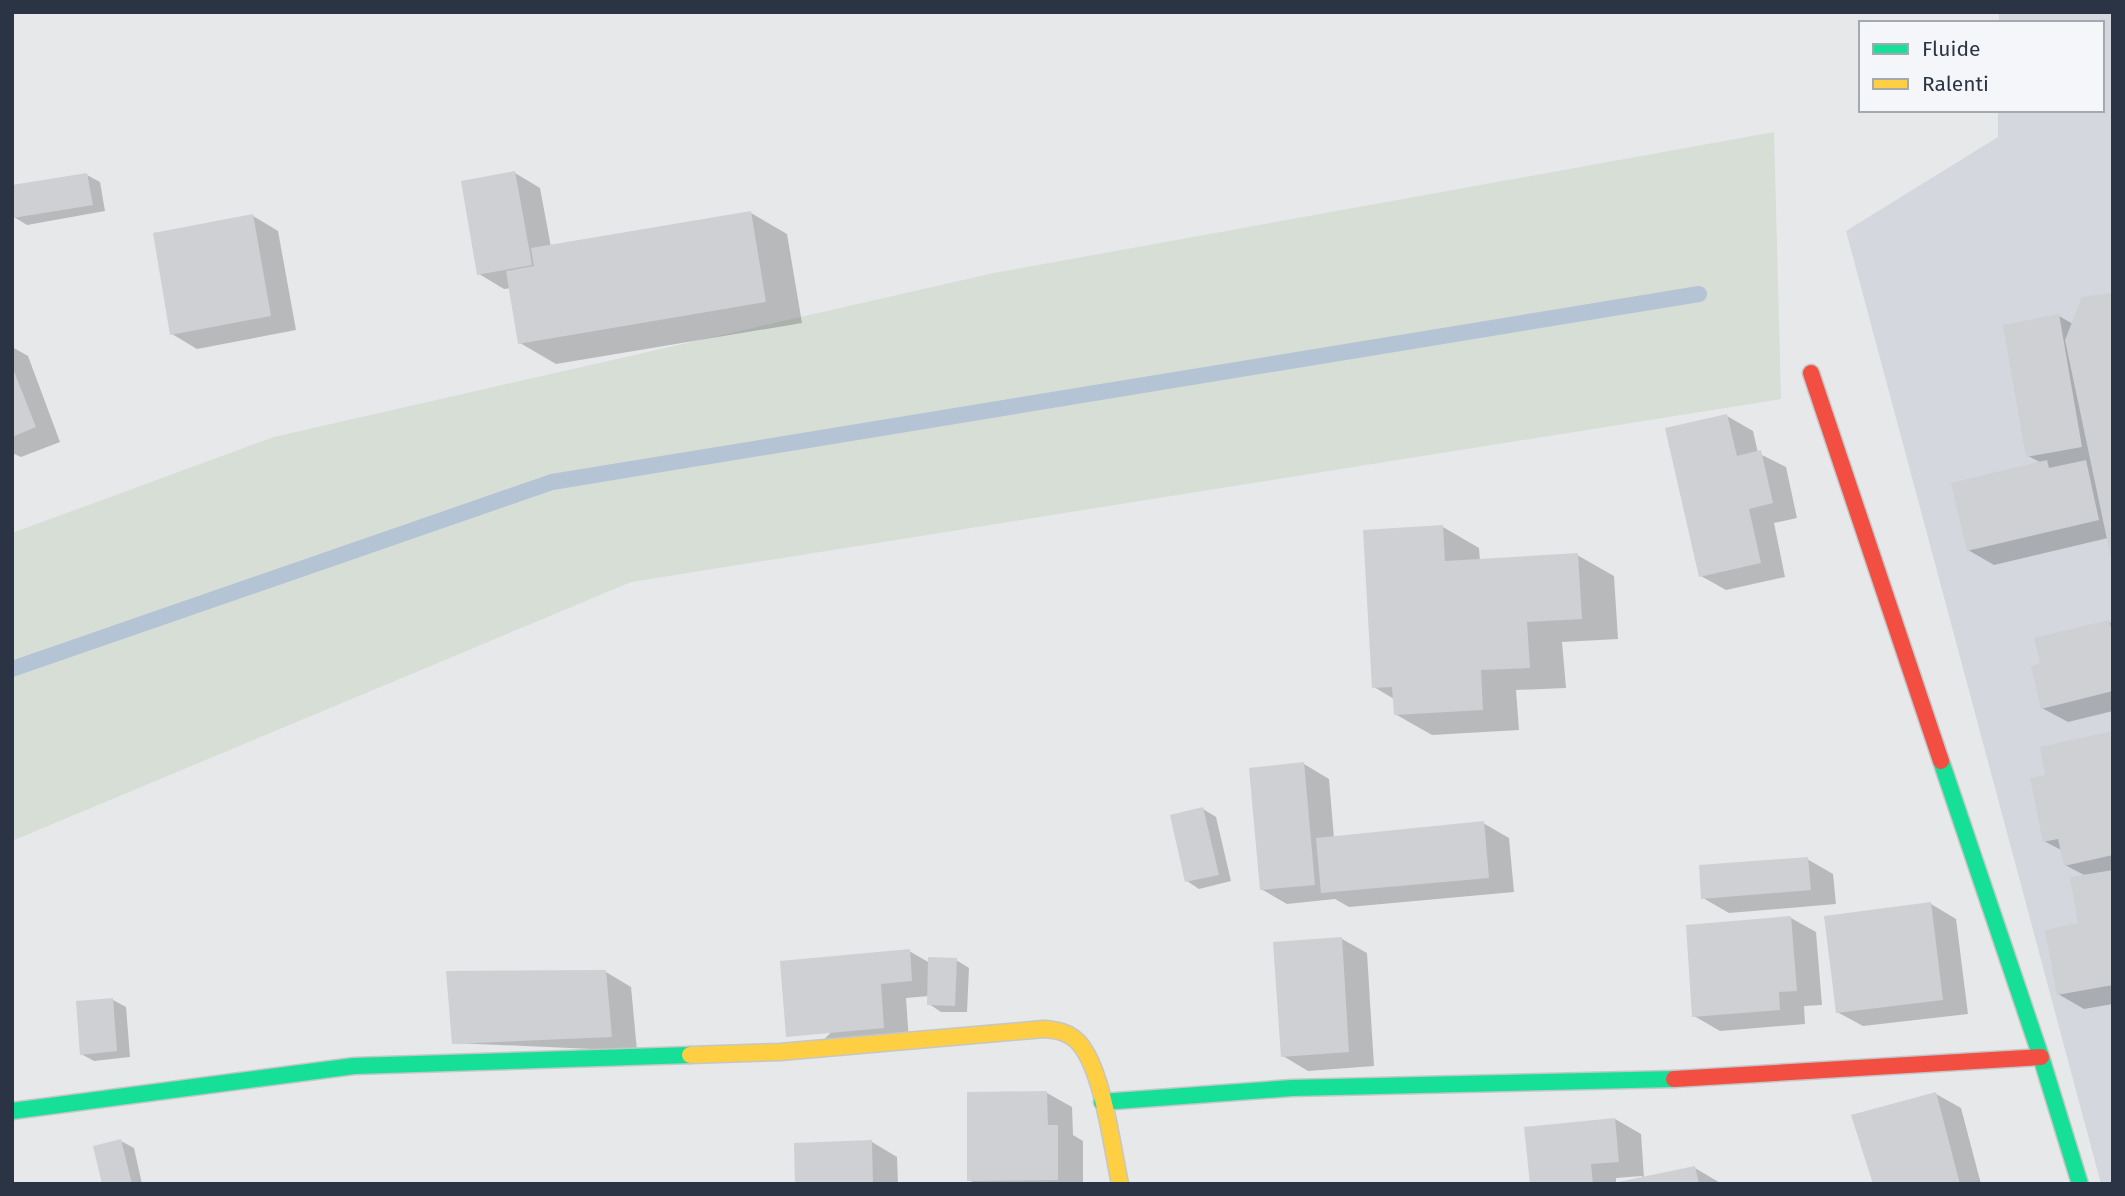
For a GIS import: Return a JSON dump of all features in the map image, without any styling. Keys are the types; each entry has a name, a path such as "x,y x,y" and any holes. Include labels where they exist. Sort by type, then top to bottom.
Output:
{"street":[{"path":"1811,373 2041,1057 2080,1184"},
{"path":"12,1111 354,1066 780,1052 1044,1029 1062,1031 1078,1041 1095,1068 1120,1184"},
{"path":"1102,1102 1292,1088 1699,1078 2041,1057"}],"shaded area":[{"path":"1999,12 2113,12 2113,1184 2101,1184 1846,231 1998,137 1998,112 2104,112 2104,21 1999,21"},
{"path":"1774,132 1781,399 631,582 12,841 12,533 274,437 994,273"}],"building":[{"path":"515,171 532,265 477,275 461,181"},
{"path":"87,173 93,205 13,218 12,185"},
{"path":"751,211 766,302 518,344 506,271 534,266 531,248"},
{"path":"253,214 271,316 170,335 153,233"},
{"path":"2113,293 2112,563 2065,340 2082,297"},
{"path":"2059,314 2082,447 2026,457 2003,325"},
{"path":"12,366 36,427 12,437"},
{"path":"1727,414 1737,456 1761,450 1773,503 1749,509 1761,563 1699,577 1665,428"},
{"path":"2047,460 2049,468 2086,460 2099,520 1967,551 1951,483"},
{"path":"1443,525 1445,561 1578,553 1582,619 1527,622 1530,668 1481,670 1483,710 1394,715 1392,687 1372,688 1363,530"},
{"path":"2109,620 2113,634 2113,691 2041,709 2031,666 2040,663 2034,638"},
{"path":"2113,731 2113,855 2064,866 2058,839 2043,842 2030,778 2045,775 2040,747"},
{"path":"1304,762 1315,885 1260,890 1249,768"},
{"path":"1203,807 1219,875 1185,882 1170,815"},
{"path":"1484,821 1489,878 1321,893 1316,838"},
{"path":"1808,857 1811,890 1701,899 1699,865"},
{"path":"2113,870 2113,985 2057,995 2045,930 2078,923 2070,877"},
{"path":"1931,902 1943,1000 1836,1013 1824,916"},
{"path":"1791,916 1797,991 1779,992 1780,1010 1692,1017 1686,925"},
{"path":"1342,937 1349,1052 1281,1057 1273,942"},
{"path":"910,949 912,981 881,984 884,1028 786,1037 780,961"},
{"path":"928,957 957,958 955,1006 927,1005"},
{"path":"606,970 612,1037 452,1044 446,971"},
{"path":"113,998 117,1051 80,1055 76,1001"},
{"path":"1047,1091 1048,1125 1058,1125 1058,1180 967,1181 967,1092"},
{"path":"1936,1092 1960,1184 1873,1184 1851,1115"},
{"path":"1615,1118 1619,1162 1591,1164 1593,1184 1530,1184 1524,1127"},
{"path":"121,1139 132,1184 102,1184 93,1146"},
{"path":"872,1140 873,1184 795,1184 794,1143"},
{"path":"1695,1166 1699,1184 1613,1184 1613,1183"}],"waterway":[{"path":"12,669 552,482 1699,294"}],"traffic: fast":[{"path":"1941,761 2041,1057 2080,1184"},
{"path":"12,1111 354,1066 690,1055"},
{"path":"1102,1102 1292,1088 1674,1079"}],"traffic: slow":[{"path":"690,1055 780,1052 1044,1029 1063,1032 1079,1043 1094,1071 1106,1110 1120,1184"}],"traffic: jam":[{"path":"1811,373 1941,761"},
{"path":"1674,1079 2041,1057"}]}
